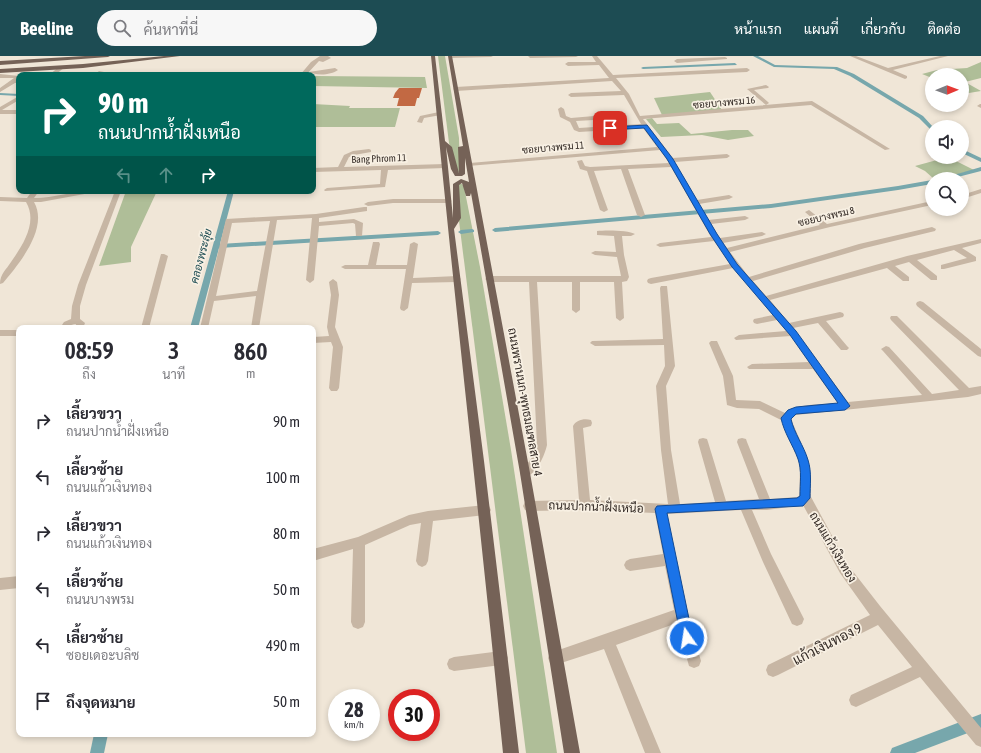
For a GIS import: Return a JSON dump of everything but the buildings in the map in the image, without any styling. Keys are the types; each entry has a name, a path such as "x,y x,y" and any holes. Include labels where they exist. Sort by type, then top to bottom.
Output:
{"main road":[{"path":"0,61 108,56"},
{"path":"0,68 156,56"},
{"path":"108,63 161,56"},
{"path":"0,71 62,67 178,56"},
{"name":"ถนนพรานนก-พุทธมณฑลสาย 4","path":"450,56 525,473 529,506 572,753"},
{"path":"432,58 485,510 511,753"},
{"path":"442,142 449,147 455,174 460,174 463,172 461,148 465,140"},
{"path":"451,229 457,218 456,184 461,181 466,182 472,212 479,222"}],"street":[{"path":"450,56 491,56"},
{"path":"530,57 576,56"},
{"path":"594,56 625,93 638,118 673,163 703,217 734,265 780,317 817,365 845,406"},
{"path":"673,56 677,61 687,66 694,73"},
{"path":"852,56 905,77"},
{"path":"919,56 930,60"},
{"path":"888,70 944,56"},
{"path":"310,72 323,57"},
{"path":"309,72 313,63 323,57"},
{"path":"677,61 725,58"},
{"path":"568,64 600,63"},
{"path":"56,72 62,67"},
{"path":"316,73 335,70"},
{"path":"456,89 747,70"},
{"path":"0,76 16,77"},
{"path":"0,90 16,82"},
{"path":"766,87 750,89 768,104"},
{"path":"571,95 625,93"},
{"path":"0,111 16,100"},
{"name":"ซอยบางพรม 16","path":"638,118 768,104 812,103 887,149"},
{"path":"0,105 16,104"},
{"path":"560,109 563,117 573,121 576,128 579,130 645,126"},
{"path":"0,111 16,112"},
{"path":"420,122 422,117 439,114"},
{"path":"570,120 594,118"},
{"name":"ซอยบางพรม 11","path":"470,165 662,148"},
{"path":"340,169 346,156 353,153 369,151"},
{"path":"580,161 582,168 590,170 624,168 728,156"},
{"name":"Bang Phrom 11","path":"316,170 445,166"},
{"path":"327,190 383,186 385,168"},
{"path":"624,168 641,215"},
{"path":"590,170 604,210"},
{"path":"969,195 981,191"},
{"path":"28,200 33,194"},
{"path":"0,199 41,200 74,194"},
{"path":"66,325 77,324 76,306 82,285 117,194"},
{"path":"695,202 729,197"},
{"path":"0,280 9,271 30,236 35,212 28,200"},
{"path":"316,220 380,202 448,201"},
{"name":"ซอยบางพรม 8","path":"725,251 825,226 925,205"},
{"path":"809,212 825,226"},
{"path":"703,217 745,218"},
{"path":"256,325 274,218"},
{"path":"205,325 229,221 274,218 354,221 359,223 359,234"},
{"path":"310,280 316,220"},
{"path":"747,280 852,248 892,237 932,229"},
{"path":"600,232 631,234"},
{"path":"489,279 624,279 626,277 620,255 618,233"},
{"path":"660,244 717,240 762,234"},
{"path":"764,299 910,258 981,241"},
{"path":"371,267 376,244"},
{"path":"404,308 414,244"},
{"path":"955,247 977,259"},
{"path":"595,253 620,255"},
{"path":"146,325 164,256"},
{"path":"910,258 934,278"},
{"path":"944,267 977,259"},
{"path":"650,281 734,265"},
{"path":"889,265 906,279"},
{"path":"345,267 411,267"},
{"path":"525,473 539,457 542,446 533,278"},
{"path":"576,278 576,310"},
{"path":"409,281 457,279"},
{"path":"618,280 620,318"},
{"path":"333,282 335,295 331,327 338,347 334,388"},
{"path":"664,288 670,371 662,382 661,386 666,450 675,509"},
{"path":"211,299 261,293"},
{"path":"920,304 981,354"},
{"path":"739,338 790,330 820,319 840,315"},
{"path":"757,321 780,317"},
{"path":"894,318 968,392"},
{"path":"820,319 844,348"},
{"path":"0,333 16,333"},
{"path":"316,340 334,339"},
{"path":"595,342 669,342"},
{"path":"714,343 728,376 731,402 736,405 760,405 786,418 791,412 796,411 930,398 981,390"},
{"path":"886,349 930,398"},
{"path":"752,367 817,365"},
{"name":"ถนนแก้วเงินทอง","path":"786,418 788,426 803,459 805,472 805,498 844,569 880,617 980,739"},
{"path":"585,505 578,426 587,423"},
{"path":"703,442 722,507"},
{"path":"742,442 767,504"},
{"name":"ถนนปากน้ำฝั่งเหนือ","path":"529,506 585,505 675,509 799,502 805,498"},
{"path":"744,505 767,558 797,619"},
{"path":"660,509 682,614 694,661"},
{"path":"316,554 359,542 409,520 428,516 485,510"},
{"path":"422,561 428,516"},
{"path":"358,622 359,542"},
{"path":"630,565 671,559"},
{"path":"0,584 16,582"},
{"path":"556,658 682,614"},
{"name":"แก้วเงินทอง 9","path":"773,670 880,617"},
{"path":"608,641 653,753"},
{"path":"454,664 501,658"},
{"path":"856,700 922,669"}],"green space":[{"path":"438,56 445,56 459,138 460,172 458,172 449,143"},
{"path":"981,62 981,78 969,81 969,68 967,68"},
{"path":"316,76 425,77 427,88 316,86"},
{"path":"969,84 981,91 969,93"},
{"path":"710,92 722,110 662,115 654,98"},
{"path":"316,104 350,106 349,108 400,108 395,127 316,127"},
{"path":"652,118 657,124 679,123 691,134 748,130 754,136 728,140 702,135 661,137 646,119"},
{"path":"925,163 962,164 974,170 966,172 926,172 915,166"},
{"path":"458,184 462,184 464,187 480,267 511,450 557,753 526,753 459,221"},
{"path":"125,194 156,194 131,247 131,262 99,266"}],"waterway":[{"path":"755,56 774,66 835,68 852,75 921,117 925,121"},
{"path":"643,68 735,64"},
{"name":"คลองพระลุ้ย","path":"0,94 16,95"},
{"path":"969,154 981,160"},
{"path":"969,172 981,169"},
{"path":"495,230 771,206 925,183"},
{"name":"คลองพระลุ้ย","path":"216,246 230,194"},
{"path":"461,232 472,231"},
{"path":"216,246 438,233"},
{"name":"คลองพระลุ้ย","path":"195,325 216,246"},
{"path":"897,753 981,721"},
{"name":"คลองพระลุ้ย","path":"97,753 100,737"}],"route":[{"path":"610,128 645,126 670,159 690,191 713,234 734,265 793,333 845,406 791,412 786,418 788,426 799,447 803,459 805,472 805,498 799,502 660,509 687,638"}]}
